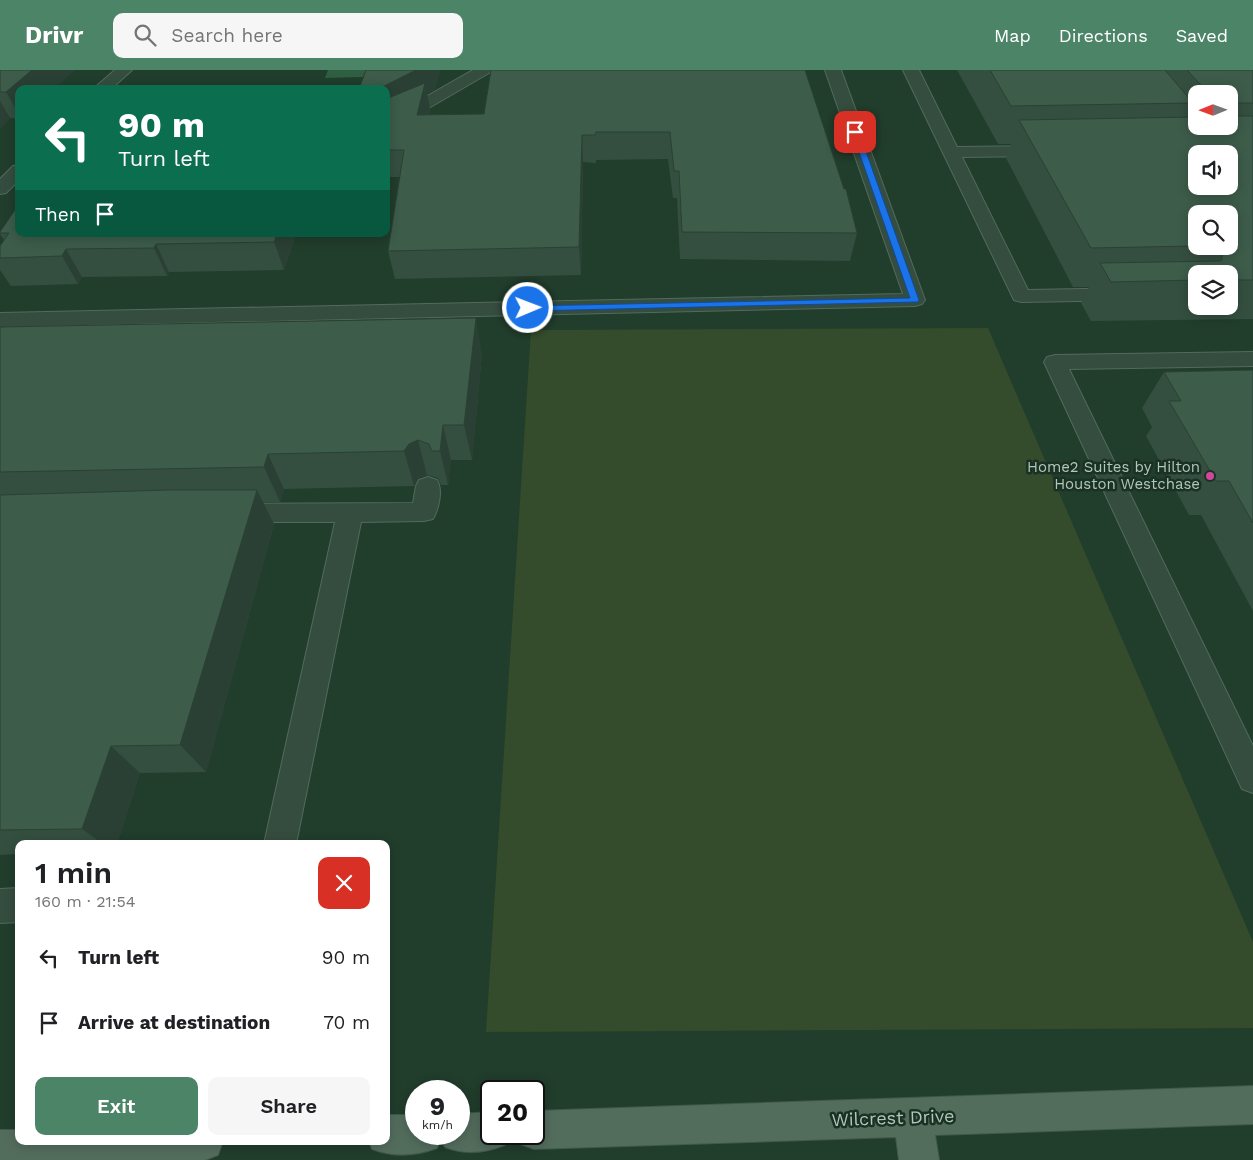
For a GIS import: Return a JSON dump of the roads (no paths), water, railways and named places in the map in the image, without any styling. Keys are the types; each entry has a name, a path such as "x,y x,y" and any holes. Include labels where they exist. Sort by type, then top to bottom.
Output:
{"main road":[{"name":"Wilcrest Drive","path":"545,1130 1253,1105"},
{"path":"912,1117 919,1160"},
{"path":"390,1135 405,1134"},
{"path":"0,1150 161,1148 179,1145"}],"street":[{"path":"107,85 124,70"},
{"path":"390,119 421,106 484,70"},
{"path":"0,320 915,300 833,70"},
{"path":"912,70 1021,296 1188,293"},
{"path":"950,152 1063,151"},
{"path":"0,189 15,174"},
{"path":"1253,359 1055,362 1253,779"},
{"path":"208,513 424,512 428,486"},
{"path":"281,840 350,512"},
{"path":"0,906 15,905"}],"place":[{"name":"Home2 Suites by Hilton Houston Westchase","path":"1210,476"}]}
